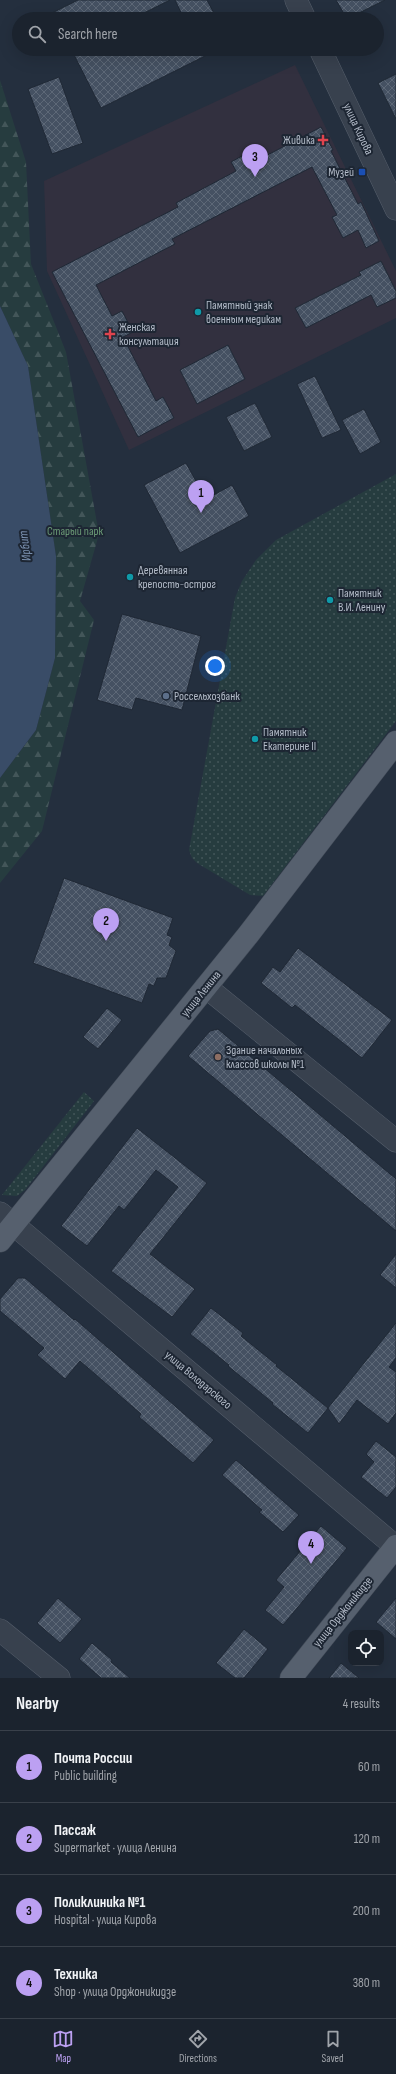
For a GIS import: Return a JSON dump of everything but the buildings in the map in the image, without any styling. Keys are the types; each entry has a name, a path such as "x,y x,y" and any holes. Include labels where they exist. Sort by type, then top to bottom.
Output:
{"main road":[{"name":"улица Ленина","path":"4,1226 206,987 396,742"},
{"name":"улица Орджоникидзе","path":"291,1678 396,1546"}],"street":[{"path":"296,0 302,12"},
{"name":"улица Кирова","path":"323,56 396,209"},
{"path":"206,987 396,1141"},
{"name":"улица Володарского","path":"4,1226 396,1546"},
{"path":"0,1630 59,1678"}],"shaded area":[{"path":"295,65 396,271 396,318 129,450 47,271 44,181"}],"green space":[{"name":"Старый парк","path":"0,80 26,162 31,264 66,352 99,534 80,601 94,620 42,831 0,883 0,778 36,730 55,658 56,556 28,366 0,306"},
{"path":"396,474 396,721 263,896 250,895 197,863 192,858 189,850 235,598 242,581 256,560 276,540"},
{"path":"84,1092 94,1101 25,1190 17,1196 2,1195"}],"water":[{"name":"Ирбит","path":"0,306 28,366 56,556 55,658 36,730 0,778"}],"place":[{"name":"Живика","path":"323,140"},
{"name":"Музей","path":"362,172"},
{"name":"Поликлиника №1","path":"255,177"},
{"name":"Памятный знак военным медикам","path":"198,312"},
{"name":"Женская консультация","path":"110,334"},
{"name":"Почта России","path":"201,513"},
{"name":"Деревянная крепость-острог","path":"130,577"},
{"name":"Памятник В.И. Ленину","path":"330,600"},
{"name":"Россельхозбанк","path":"166,696"},
{"name":"Памятник Екатерине II","path":"255,739"},
{"name":"Пассаж","path":"106,941"},
{"name":"Здание начальных классов школы №1","path":"218,1057"},
{"name":"Техника","path":"311,1564"}]}
